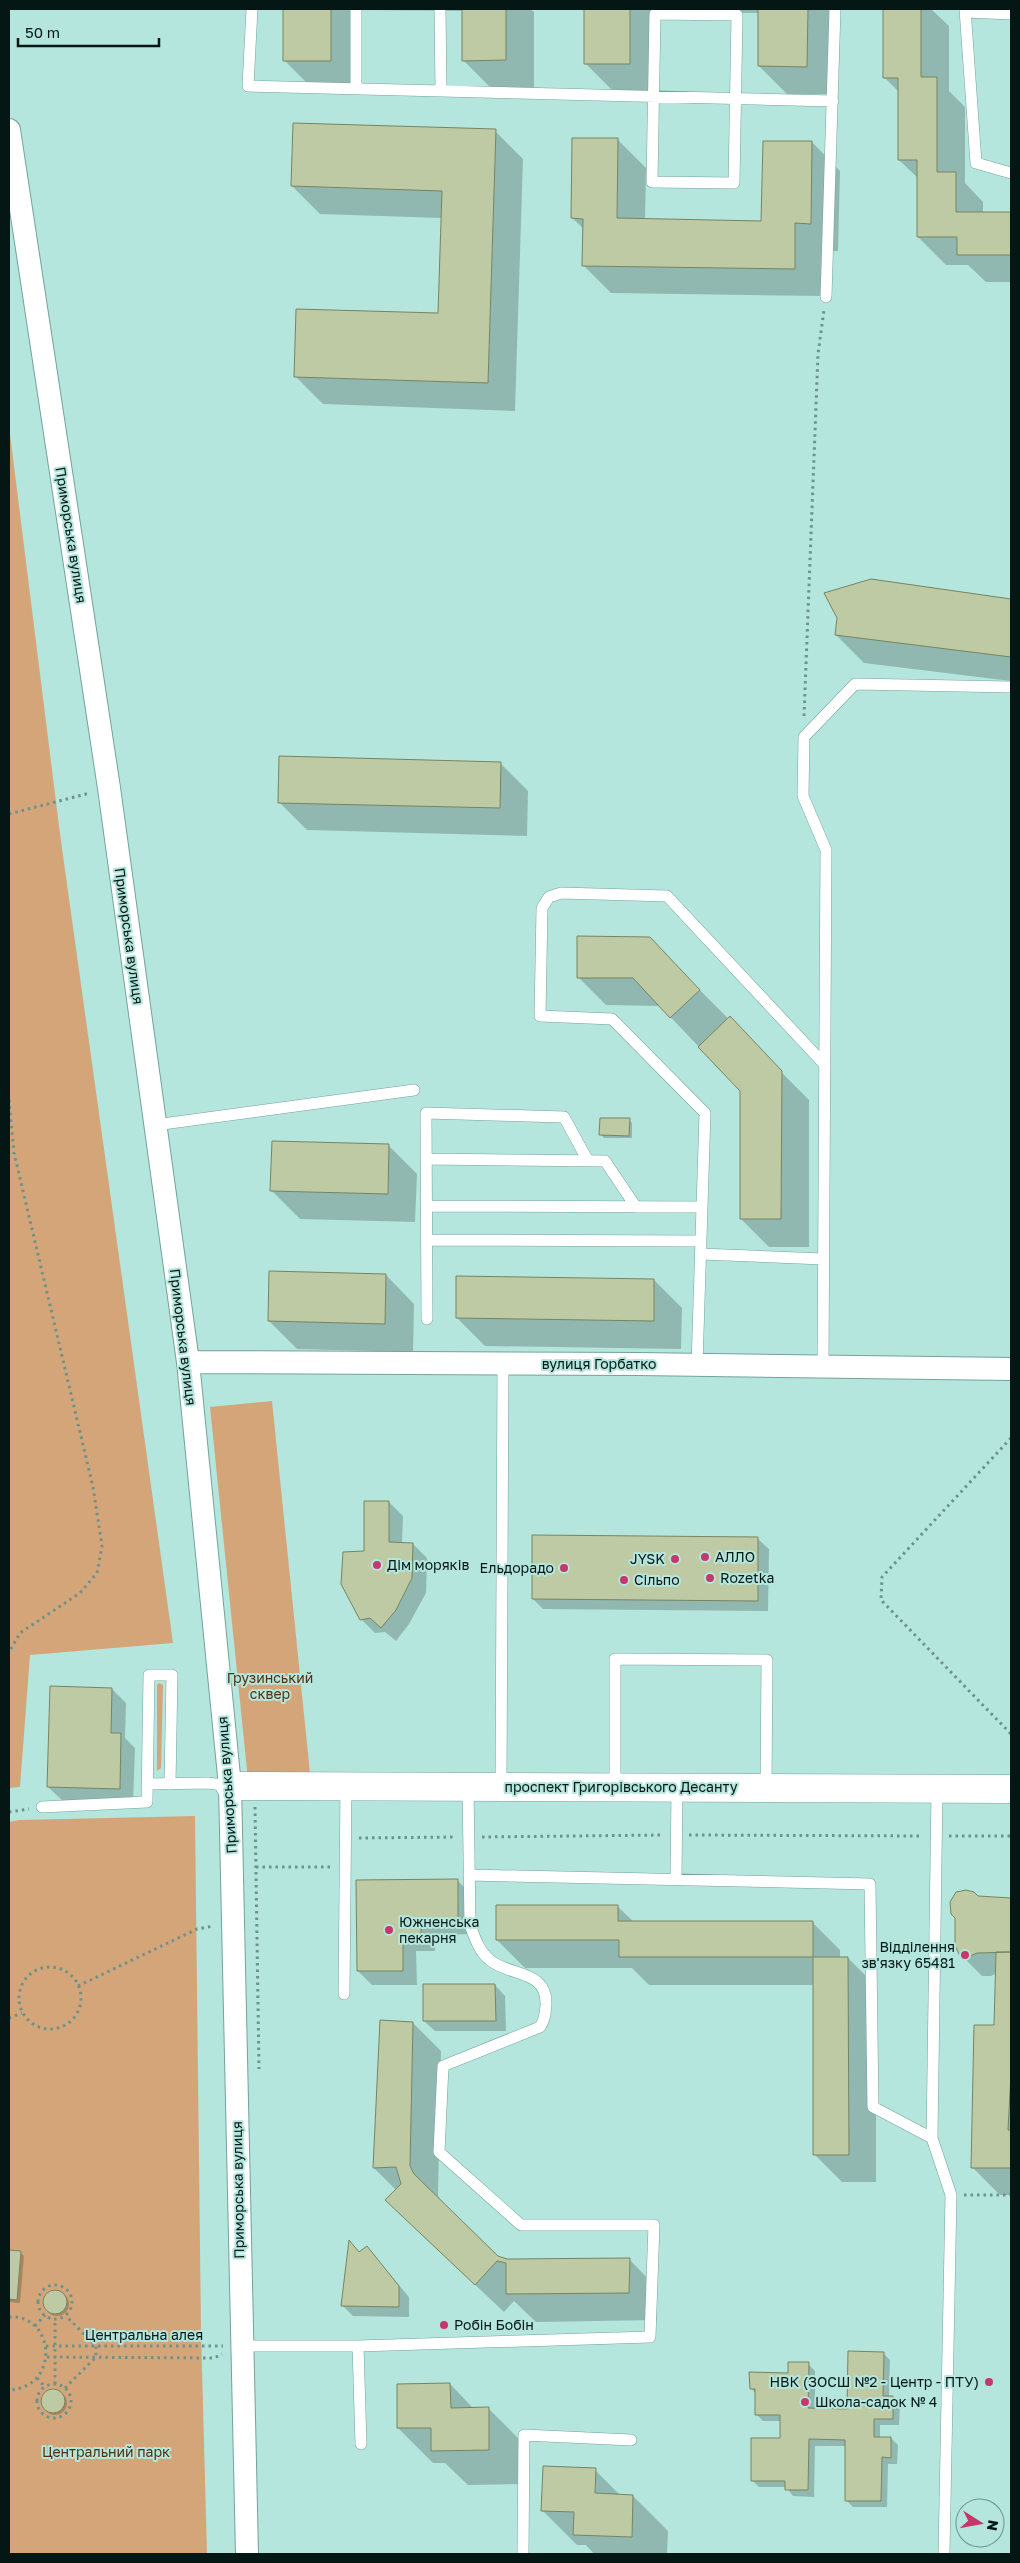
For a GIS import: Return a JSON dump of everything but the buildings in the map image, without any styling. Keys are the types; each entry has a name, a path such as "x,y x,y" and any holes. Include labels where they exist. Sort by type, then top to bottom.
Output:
{"street":[{"name":"Приморська вулиця","path":"9,130 109,788 188,1362 230,1786 241,2346 248,2554"},
{"name":"вулиця Горбатко","path":"188,1362 503,1363 1011,1369"},
{"name":"проспект Григорівського Десанту","path":"230,1786 1011,1789"}],"lane":[{"path":"252,9 248,86 441,89 833,101"},
{"path":"356,9 356,87"},
{"path":"440,9 441,89"},
{"path":"826,297 835,9"},
{"path":"1011,14 966,10 976,163 1011,172"},
{"path":"655,14 737,15 737,99 734,183 652,182 655,14"},
{"path":"823,1366 826,850 803,796 804,736 855,684 1011,687"},
{"path":"697,1365 705,1113 612,1019 540,1016 542,908 548,897 561,893 667,896 825,1065"},
{"path":"155,1125 414,1090"},
{"path":"427,1319 426,1113 564,1116 588,1161"},
{"path":"426,1159 605,1161 636,1207"},
{"path":"427,1206 702,1207"},
{"path":"427,1240 701,1241"},
{"path":"701,1254 824,1259"},
{"path":"501,1786 503,1363"},
{"path":"615,1787 615,1659 767,1660 766,1788"},
{"path":"42,1806 147,1802 149,1674 172,1675 170,1784"},
{"path":"148,1784 230,1786"},
{"path":"344,1994 346,1786"},
{"path":"241,2346 358,2346 650,2337 654,2225 521,2225 439,2152 443,2066 540,2027 545,2019 546,1992 541,1983 491,1961 477,1946 470,1925 468,1786"},
{"path":"676,1879 677,1788"},
{"path":"937,1790 932,2138 951,2195 944,2554"},
{"path":"470,1875 870,1884 874,2107 932,2138"},
{"path":"358,2346 361,2444"},
{"path":"523,2554 524,2435 631,2440"}],"path":[{"path":"804,736 818,354 826,297"},
{"path":"9,814 109,788"},
{"path":"9,1100 14,1153 93,1487 102,1546 96,1573 80,1593 20,1633 9,1652"},
{"path":"1011,1438 882,1577 882,1600 1011,1734"},
{"path":"9,1812 42,1806"},
{"path":"232,1867 345,1868"},
{"path":"78,1986 197,1929 233,1923"},
{"path":"46,1967 65,1971 78,1986 81,1996 80,2007 68,2024 58,2029 37,2027 22,2013 19,2003 22,1984 36,1970 46,1967"},
{"path":"9,2018 22,2013"},
{"path":"951,2195 1011,2195"},
{"path":"53,2285 64,2288 71,2296 72,2307 66,2316 55,2319 45,2315 41,2311 39,2300 44,2290 53,2285"},
{"path":"35,2326 45,2315"},
{"path":"65,2388 96,2357 96,2346 66,2316"},
{"path":"9,2317 25,2320 35,2326 46,2346 44,2368 37,2378 28,2386 9,2390"},
{"path":"55,2319 55,2384"},
{"name":"Центральна алея","path":"46,2346 241,2346"},
{"path":"46,2357 214,2358 241,2346"},
{"path":"37,2378 44,2386"},
{"path":"55,2384 65,2388 71,2403 65,2413 55,2418 44,2415 37,2406 38,2395 44,2386 55,2384"}],"green space":[{"path":"9,426 60,834 173,1643 30,1655 20,1787 9,1788"},
{"name":"Грузинський сквер","path":"272,1401 310,1773 248,1780 210,1407"},
{"path":"159,1683 163,1685 161,1768 157,1771 157,1685"},
{"name":"Центральний парк","path":"195,1816 201,2331 207,2554 9,2554 9,1822 19,1820"}],"place":[{"name":"АЛЛО","path":"705,1557"},
{"name":"JYSK","path":"675,1559"},
{"name":"Дім моряків","path":"377,1565"},
{"name":"Ельдорадо","path":"564,1568"},
{"name":"Rozetka","path":"710,1578"},
{"name":"Сільпо","path":"624,1580"},
{"name":"Южненська пекарня","path":"389,1930"},
{"name":"Відділення зв'язку 65481","path":"965,1955"},
{"name":"Робін Бобін","path":"444,2325"},
{"name":"НВК (ЗОСШ №2 - Центр - ПТУ)","path":"989,2382"},
{"name":"Школа-садок № 4","path":"805,2402"}]}
